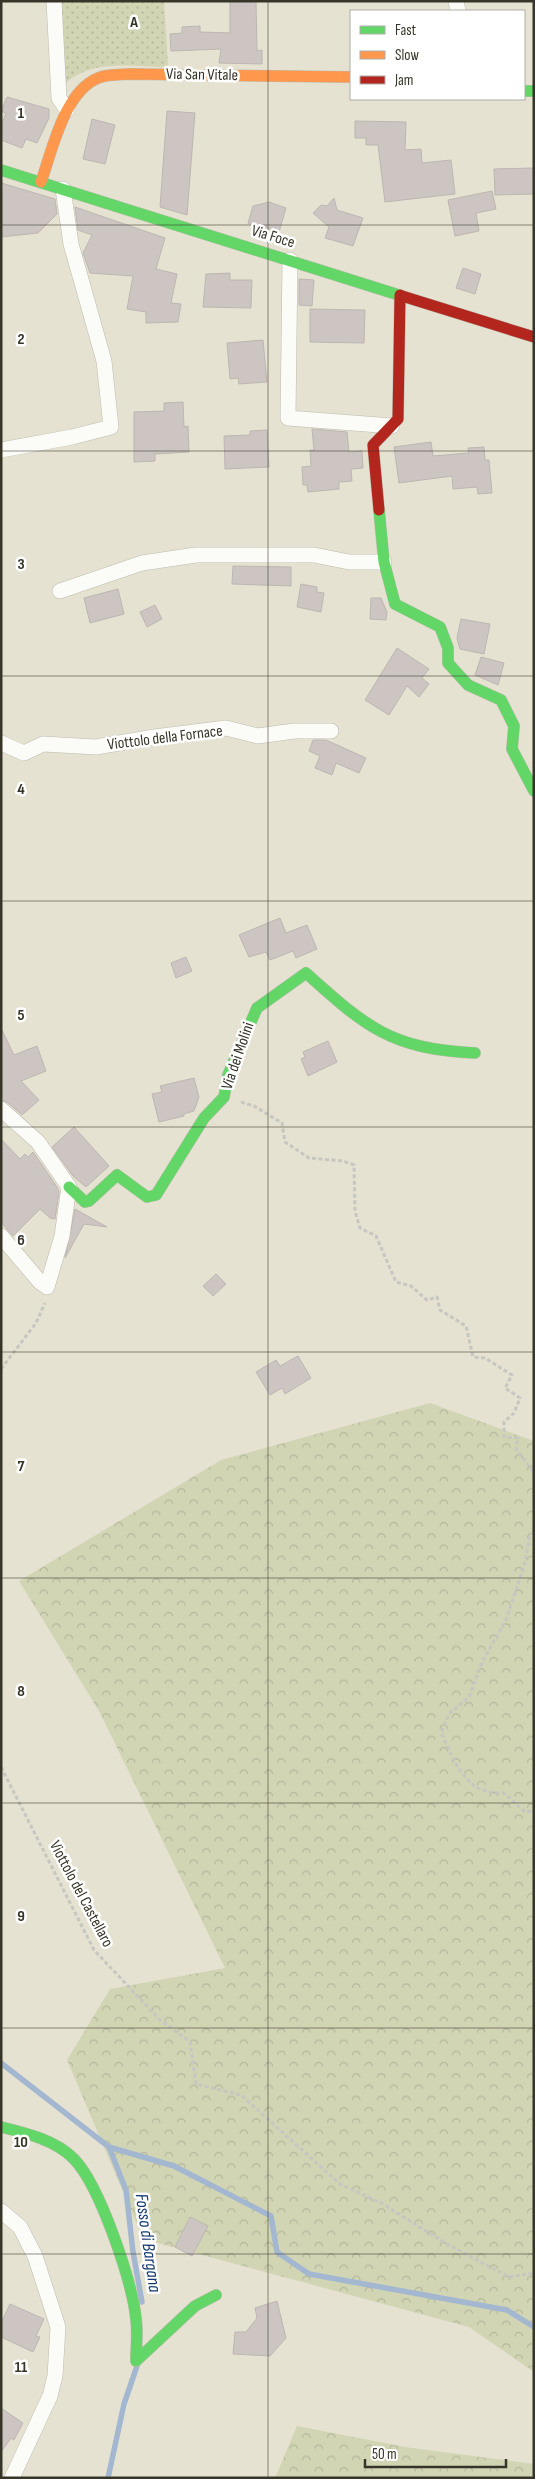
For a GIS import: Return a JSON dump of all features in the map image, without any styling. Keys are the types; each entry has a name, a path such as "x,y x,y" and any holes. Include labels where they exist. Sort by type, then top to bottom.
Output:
{"street":[{"path":"54,1 59,98 67,110"},
{"name":"Via San Vitale","path":"41,182 67,110 79,92 98,78 129,74 350,77"},
{"name":"Via Foce","path":"1,170 534,337"},
{"path":"1,450 72,437 112,427 104,361 71,244 63,189"},
{"path":"290,260 288,418 392,426"},
{"path":"400,295 398,419 373,445 384,562 395,604 440,627 448,648 448,663 468,686 501,700 514,726 512,750 534,791"},
{"path":"60,591 142,563 196,556 314,556 349,562 384,562"},
{"name":"Viottolo della Fornace","path":"1,743 24,753 43,744 96,747 154,737 226,728 258,736 294,731 331,731"},
{"name":"Via dei Molini","path":"1,1109 38,1142 75,1195 85,1202 96,1195 113,1178 120,1176 146,1197 154,1197 160,1191 204,1118 224,1097 228,1075 256,1008 306,973 359,1019 399,1041 445,1052 475,1054"},
{"path":"47,1287 62,1236 69,1187"},
{"path":"1,1236 47,1287"},
{"path":"1,2127 21,2132 55,2146 75,2160 101,2205 121,2264 136,2317 136,2360 195,2306 216,2295"},
{"path":"1,2211 20,2227 35,2256 58,2327 56,2376 50,2396 12,2478"}],"path":[{"path":"224,1097 254,1106 282,1123 286,1142 309,1158 343,1161 354,1165 355,1211 360,1228 376,1236 396,1282 411,1286 427,1300 437,1298 440,1310 466,1326 473,1357 485,1358 512,1375 505,1388 520,1398 514,1413 504,1422 504,1437 518,1438 516,1449 532,1470 534,1476"},
{"path":"1,1369 36,1323 45,1303 47,1287"},
{"path":"534,1530 530,1536 524,1566 506,1620 482,1662 469,1697 449,1714 441,1733 458,1766 474,1787 490,1794 504,1793 525,1812 534,1810"},
{"name":"Viottolo del Castellaro","path":"1,1766 94,1950 160,2020 190,2042 196,2084 242,2095 340,2184 381,2203 447,2244 508,2276 534,2273"}],"green space":[{"path":"59,1 164,1 168,67 100,67 87,70 65,84"},
{"path":"430,1403 534,1441 534,2372 469,2327 143,2239 67,2060 110,1989 225,1968 99,1711 19,1581 221,1460"},
{"path":"297,2426 405,2447 534,2464 534,2478 275,2478"}],"building":[{"path":"230,1 256,1 257,51 262,50 262,64 219,63 221,49 171,51 170,34 182,33 182,27 200,26 200,32 230,33"},
{"path":"7,97 49,109 49,118 37,143 26,139 22,148 1,140 1,126 6,113 1,111"},
{"path":"167,111 195,113 187,215 160,207"},
{"path":"92,119 115,125 105,164 83,159"},
{"path":"355,121 406,122 405,150 421,149 422,163 451,160 455,194 385,202 378,145 366,145 366,138 355,138"},
{"path":"534,168 534,194 495,195 494,169"},
{"path":"1,183 55,199 57,214 38,233 1,237"},
{"path":"492,191 496,209 476,213 479,231 455,236 448,200"},
{"path":"334,198 337,210 363,218 353,246 325,238 329,227 313,213 321,205 327,206"},
{"path":"269,202 286,208 279,232 248,223 253,206"},
{"path":"75,207 165,238 156,269 177,274 171,303 181,304 178,322 146,323 146,312 127,309 133,276 90,273 83,253 92,235 78,230"},
{"path":"463,268 481,274 475,294 456,288"},
{"path":"230,273 230,280 252,280 251,308 203,307 206,274"},
{"path":"299,279 314,280 312,306 299,305"},
{"path":"310,309 365,310 364,343 310,342"},
{"path":"263,340 267,382 239,384 238,378 230,379 227,343"},
{"path":"183,402 184,427 188,426 189,452 155,454 155,461 134,462 134,412 164,411 164,403"},
{"path":"312,429 347,432 349,452 362,451 363,468 351,469 352,481 339,482 339,489 308,492 307,485 303,485 302,467 311,466 310,450 314,450"},
{"path":"267,430 269,467 225,469 224,436 250,435 250,431"},
{"path":"431,442 433,456 469,453 468,448 484,447 485,460 489,460 492,493 478,494 477,487 453,489 452,476 399,483 394,447"},
{"path":"233,566 291,567 291,586 232,584"},
{"path":"301,584 317,587 317,592 324,593 321,612 297,607"},
{"path":"118,589 124,614 90,623 84,598"},
{"path":"371,598 381,598 387,612 386,620 370,619"},
{"path":"155,605 162,619 147,627 140,612"},
{"path":"461,619 490,624 484,654 460,649 457,638"},
{"path":"397,648 429,669 422,678 429,684 419,697 407,686 389,715 365,700"},
{"path":"481,657 504,663 498,685 475,675"},
{"path":"313,740 326,740 366,758 359,773 336,763 332,775 315,768 320,756 309,751"},
{"path":"280,918 286,933 307,925 317,949 296,958 293,951 270,960 266,952 249,957 239,935"},
{"path":"186,957 192,971 176,978 171,963"},
{"path":"1,1028 14,1055 37,1046 46,1071 21,1081 39,1100 22,1115 7,1102 1,1100"},
{"path":"328,1041 337,1062 308,1076 301,1059 305,1057 303,1052"},
{"path":"194,1078 199,1097 194,1111 184,1114 184,1116 159,1122 152,1094 162,1092 160,1086"},
{"path":"74,1127 109,1166 86,1187 73,1176 52,1147"},
{"path":"1,1139 20,1159 25,1154 28,1157 33,1152 59,1192 55,1219 50,1218 40,1209 13,1236 1,1222"},
{"path":"75,1209 107,1227 84,1224 65,1258"},
{"path":"216,1274 226,1284 213,1296 203,1286"},
{"path":"298,1356 311,1378 285,1394 282,1388 270,1395 256,1372 276,1360 280,1366"},
{"path":"190,2217 208,2226 192,2256 175,2247"},
{"path":"277,2301 286,2338 270,2356 233,2354 235,2332 246,2332 257,2318 255,2308"},
{"path":"10,2304 44,2319 36,2336 40,2337 33,2352 1,2337 1,2323"},
{"path":"1,2408 23,2423 14,2440 11,2438 1,2452"}],"waterway":[{"path":"1,2063 109,2147 174,2166 271,2216 277,2252 309,2274 507,2310 534,2327"},
{"name":"Fosso di Bargana","path":"109,2147 126,2190 133,2252 142,2302"},
{"name":"Fosso di Bargana","path":"108,2478 124,2404 137,2366"}],"traffic: fast":[{"path":"525,91 534,91"},
{"path":"1,170 402,296"},
{"path":"379,510 384,562 395,604 440,627 448,648 448,663 468,685 501,700 514,726 512,749 534,791"},
{"path":"69,1187 85,1202 89,1201 117,1175 147,1197 156,1195 204,1118 224,1097 228,1075 257,1008 306,973 346,1008 382,1032 400,1040 422,1046 446,1051 475,1053"},
{"path":"1,2127 50,2142 67,2152 84,2172 104,2211 128,2282 137,2324 136,2361 195,2306 216,2295"}],"traffic: slow":[{"path":"41,182 55,139 68,109 86,85 98,78 109,75 129,74 350,77"}],"traffic: jam":[{"path":"379,510 373,445 398,419 400,295"},
{"path":"402,296 534,337"}]}
